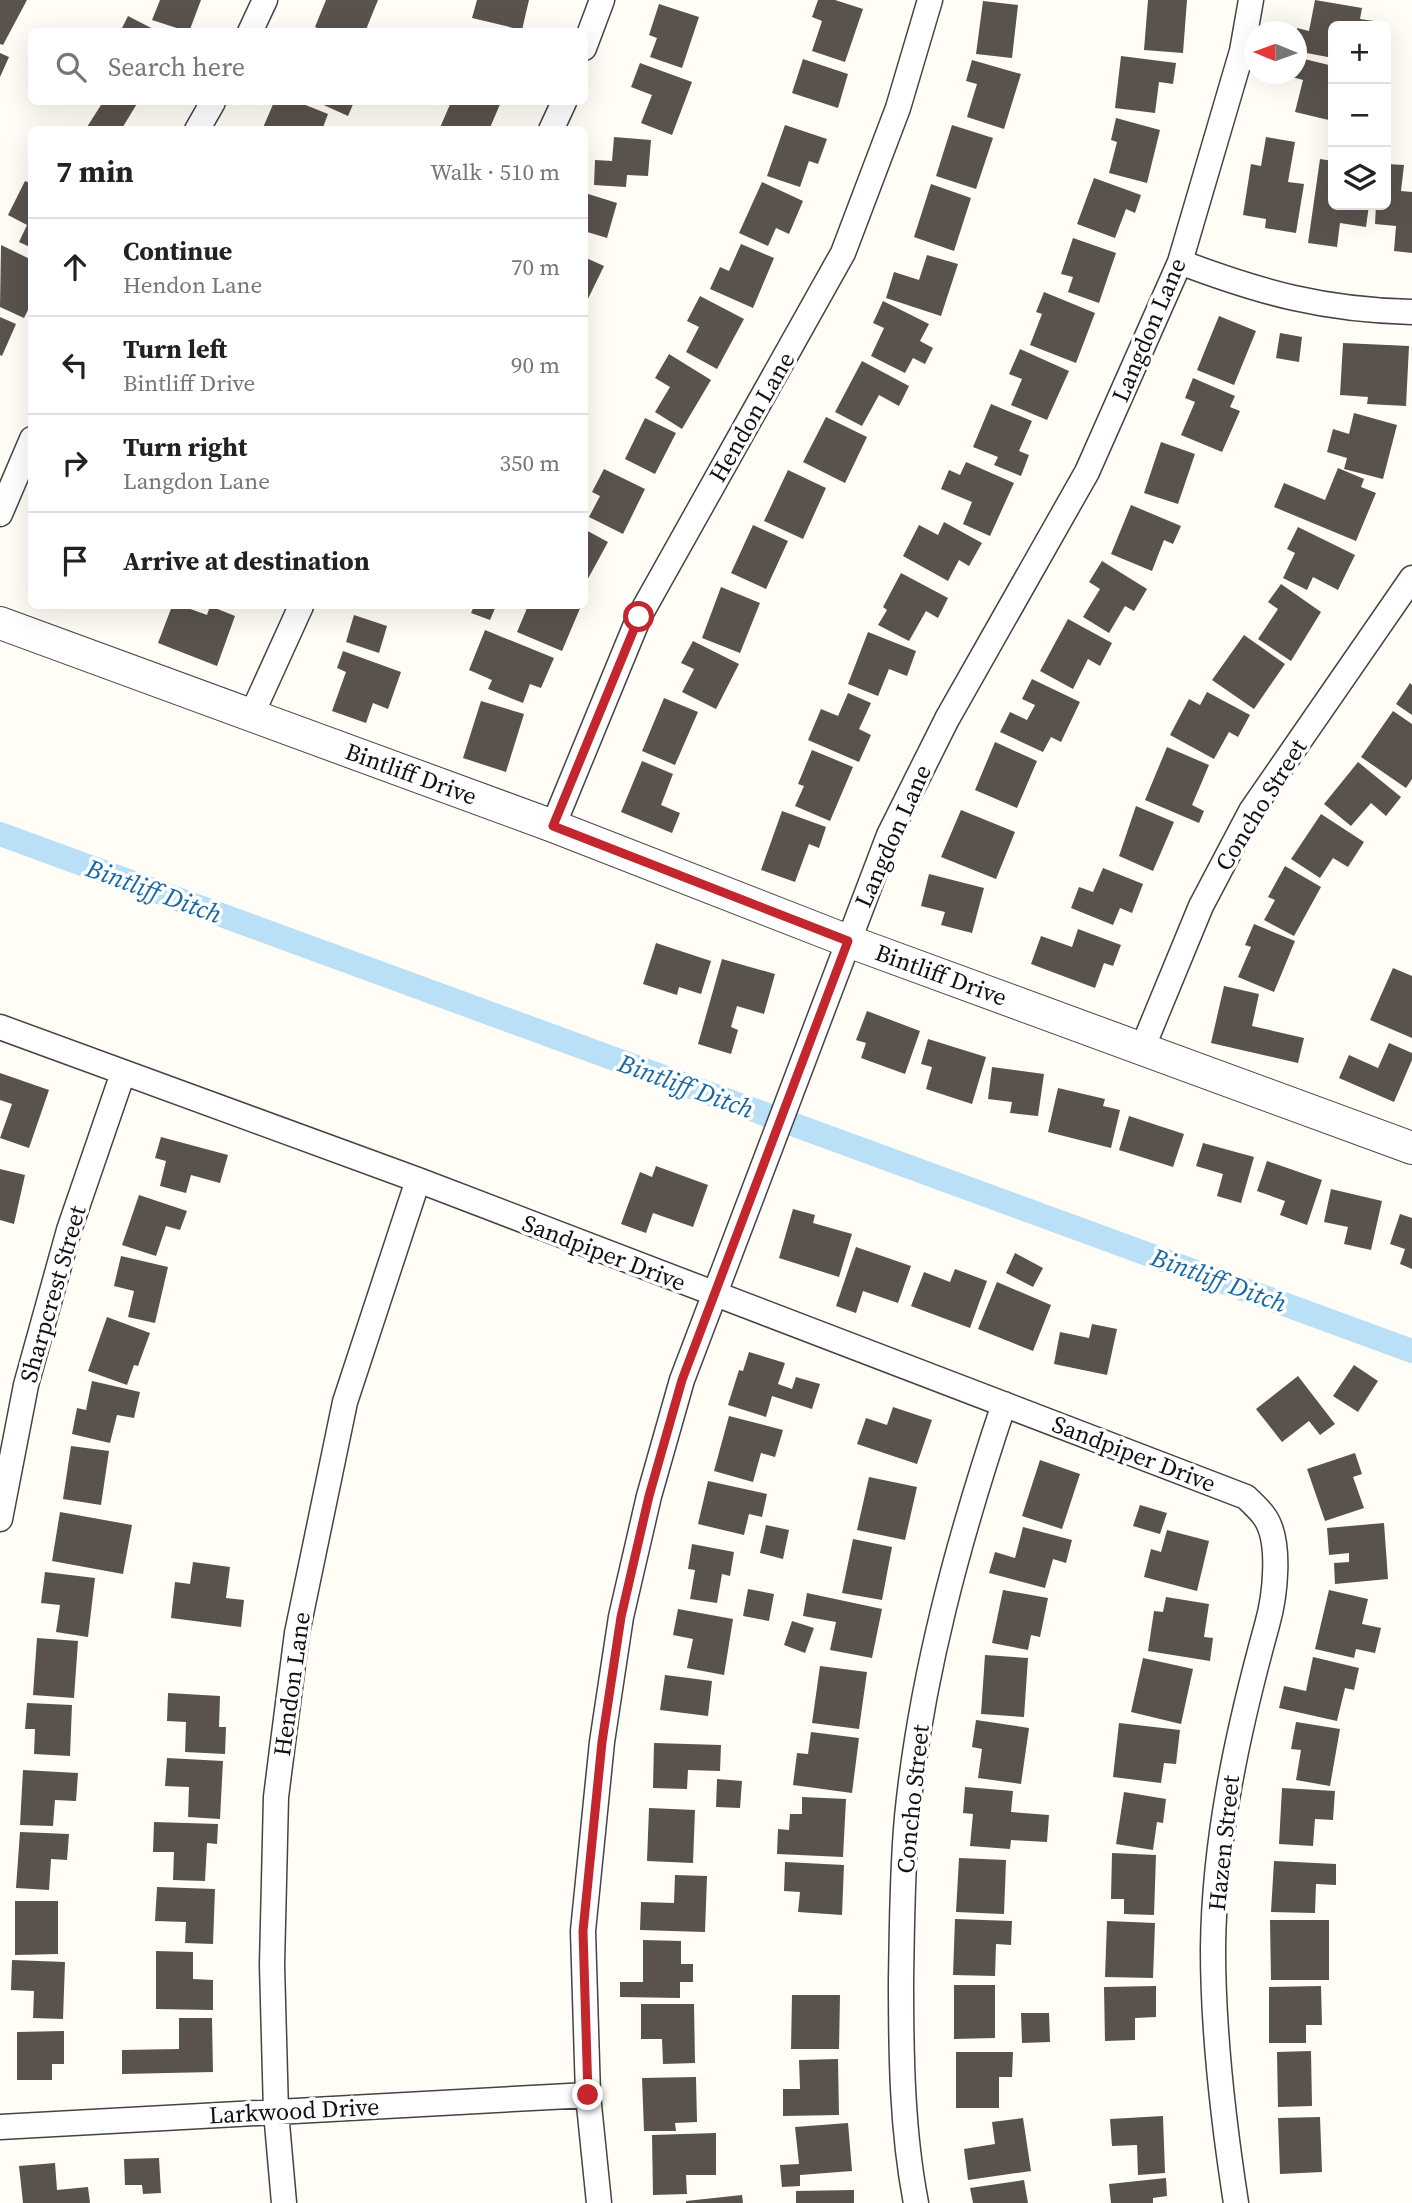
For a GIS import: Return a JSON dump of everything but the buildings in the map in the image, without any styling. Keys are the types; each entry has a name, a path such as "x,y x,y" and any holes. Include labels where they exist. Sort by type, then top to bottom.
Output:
{"street":[{"path":"252,28 265,0"},
{"path":"588,37 602,0"},
{"name":"Hendon Lane","path":"553,826 639,617 843,253 898,108 930,0"},
{"name":"Langdon Lane","path":"599,2203 588,2095 583,1931 602,1742 621,1617 649,1496 682,1380 712,1295 889,835 947,719 1087,472 1180,262 1242,51 1251,0"},
{"path":"199,126 211,105"},
{"path":"553,126 563,105"},
{"path":"1180,262 1239,285 1292,300 1359,311 1412,312"},
{"path":"0,514 28,448"},
{"name":"Concho Street","path":"1143,1049 1201,906 1251,811 1412,578"},
{"path":"251,716 300,609"},
{"name":"Bintliff Drive","path":"0,623 553,826 848,941 1412,1147"},
{"name":"Sandpiper Drive","path":"0,1027 418,1180 712,1295 1246,1497"},
{"name":"Sharpcrest Street","path":"0,1519 30,1372 69,1230 123,1073"},
{"name":"Hendon Lane","path":"284,2203 276,2112 272,1965 276,1797 297,1633 345,1402 418,1180"},
{"name":"Concho Street","path":"916,2203 906,2128 901,2024 907,1817 921,1717 946,1600 972,1499 1004,1404"},
{"name":"Hazen Street","path":"1236,2203 1217,2046 1213,1948 1219,1862 1232,1766 1269,1618 1276,1558 1266,1517 1246,1497"},
{"name":"Larkwood Drive","path":"0,2127 588,2095"}],"waterway":[{"name":"Bintliff Ditch","path":"0,834 1412,1351"}],"route":[{"path":"588,2095 583,1931 602,1742 621,1617 649,1496 682,1380 848,941 553,826 639,617"}]}
